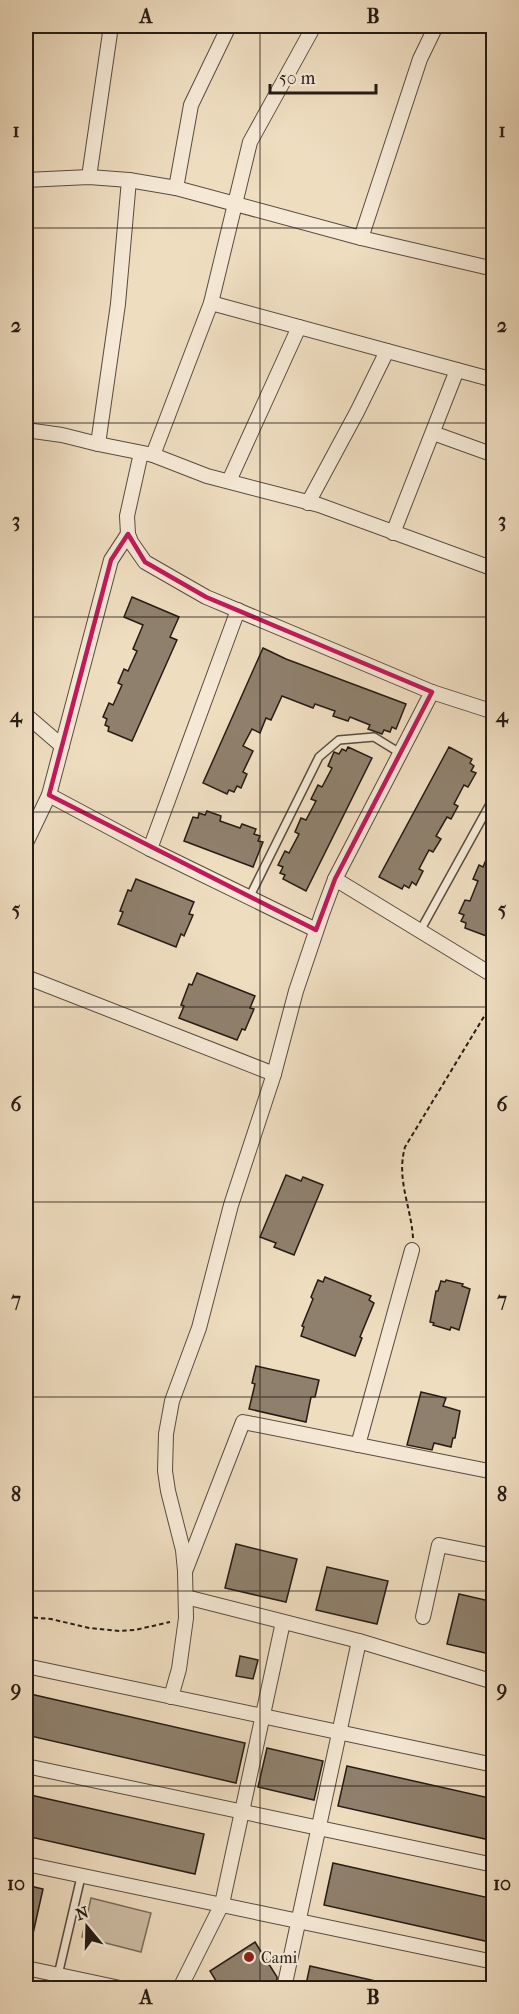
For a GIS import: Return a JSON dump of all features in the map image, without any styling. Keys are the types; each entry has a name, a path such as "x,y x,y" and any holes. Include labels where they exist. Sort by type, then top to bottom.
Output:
{"street":[{"path":"89,177 111,26"},
{"path":"176,188 191,105 229,26"},
{"path":"314,26 250,142 211,303 147,454 127,516 128,534 134,549 145,562 206,597 432,692 494,712"},
{"path":"361,238 420,59 436,26"},
{"path":"26,180 89,177 129,180 176,188 361,238 494,269"},
{"path":"98,444 118,304 129,180"},
{"path":"211,303 494,380"},
{"path":"229,482 299,327"},
{"path":"308,503 387,351"},
{"path":"393,533 457,370"},
{"path":"26,430 62,435 147,454 207,476 308,503 494,569"},
{"path":"433,432 494,455"},
{"path":"26,843 49,795 111,560 128,534"},
{"path":"150,849 238,610"},
{"path":"171,1697 181,1660 186,1597 185,1571 165,1471 168,1418 180,1376 199,1328 231,1205 274,1074 296,991 316,930 335,879 432,692"},
{"path":"26,715 62,747"},
{"path":"49,795 150,849 316,930"},
{"path":"335,879 494,976"},
{"path":"26,977 274,1074"},
{"path":"358,1445 412,1250"},
{"path":"185,1571 243,1422 494,1472"},
{"path":"423,1617 439,1545 494,1556"},
{"path":"186,1597 359,1641 494,1682"},
{"path":"180,1989 222,1904 283,1622"},
{"path":"284,1989 359,1641"},
{"path":"26,1666 494,1766"},
{"path":"26,1766 494,1865"},
{"path":"26,1864 494,1962"},
{"path":"26,1968 64,1980 120,1989"}],"lane":[{"path":"252,892 319,757 339,740 374,737 400,753"},
{"path":"420,931 494,796"},
{"path":"64,1980 81,1877"}],"path":[{"path":"412,1250 411,1218 401,1167 405,1148 494,1000"},
{"path":"26,1617 120,1631 186,1618"}],"highlighted area":[{"path":"128,534 145,562 206,597 432,692 335,879 316,930 49,795 111,560"}],"shaded area":[{"path":"91,1898 151,1913 141,1952 82,1937"}],"building":[{"path":"132,597 179,617 170,637 177,640 132,741 108,731 109,727 105,725 107,719 103,717 109,703 113,705 122,685 118,683 124,669 128,671 137,651 133,649 143,625 124,617"},
{"path":"263,648 286,659 406,704 396,729 392,727 390,732 384,730 382,734 368,729 370,725 350,717 348,721 333,716 335,711 315,704 313,708 282,696 271,720 266,718 260,733 252,729 243,746 253,751 243,772 247,774 241,788 237,786 234,792 229,790 227,794 203,783"},
{"path":"348,747 372,758 306,891 283,879 285,875 280,873 283,867 278,865 285,851 289,853 299,834 295,832 301,818 306,820 316,801 311,799 318,785 322,787 332,768 328,766 334,752 339,754 342,749 346,751"},
{"path":"449,747 472,759 470,763 474,766 471,771 476,773 468,787 464,785 454,804 458,806 451,819 447,817 436,836 441,839 433,852 429,850 419,869 423,871 416,885 412,882 409,888 404,885 402,889 379,877"},
{"path":"207,811 221,816 220,821 240,828 242,824 256,829 254,834 260,836 258,841 263,842 253,867 184,841 193,817 198,818 199,813 205,815"},
{"path":"493,843 494,926 489,937 465,928 466,923 461,921 464,915 459,913 465,900 470,901 478,881 473,879 479,865 483,867"},
{"path":"136,879 194,902 189,914 193,915 184,936 181,934 176,947 118,924 128,890 131,891"},
{"path":"197,973 255,996 250,1008 254,1009 245,1030 242,1029 237,1040 179,1018 189,984 192,985"},
{"path":"286,1175 301,1181 303,1177 323,1185 294,1255 274,1247 276,1243 260,1237"},
{"path":"325,1277 371,1296 369,1300 374,1303 355,1356 301,1336 304,1327 302,1326 313,1299 311,1297 318,1280 323,1282"},
{"path":"441,1281 463,1284 462,1286 470,1289 459,1330 451,1327 450,1330 430,1322 436,1291"},
{"path":"256,1366 319,1380 315,1397 311,1397 306,1422 249,1409 255,1384 252,1383"},
{"path":"421,1392 446,1398 443,1406 460,1411 451,1447 434,1443 432,1450 407,1445"},
{"path":"236,1544 297,1559 286,1602 225,1588"},
{"path":"327,1567 388,1581 377,1624 316,1610"},
{"path":"459,1594 494,1602 494,1655 447,1644"},
{"path":"240,1656 258,1660 253,1679 236,1676"},
{"path":"26,1693 245,1743 236,1783 26,1735"},
{"path":"267,1748 323,1761 314,1800 258,1787"},
{"path":"347,1766 494,1799 494,1841 338,1806"},
{"path":"26,1794 204,1834 195,1874 26,1836"},
{"path":"333,1863 494,1899 494,1943 324,1905"},
{"path":"26,1885 43,1889 30,1947 26,1947"},
{"name":"Cami","path":"255,1942 277,1980 262,1989 221,1989 210,1971"},
{"path":"310,1966 389,1984 389,1989 305,1989"}],"place":[{"name":"Cami","path":"249,1957"}]}
